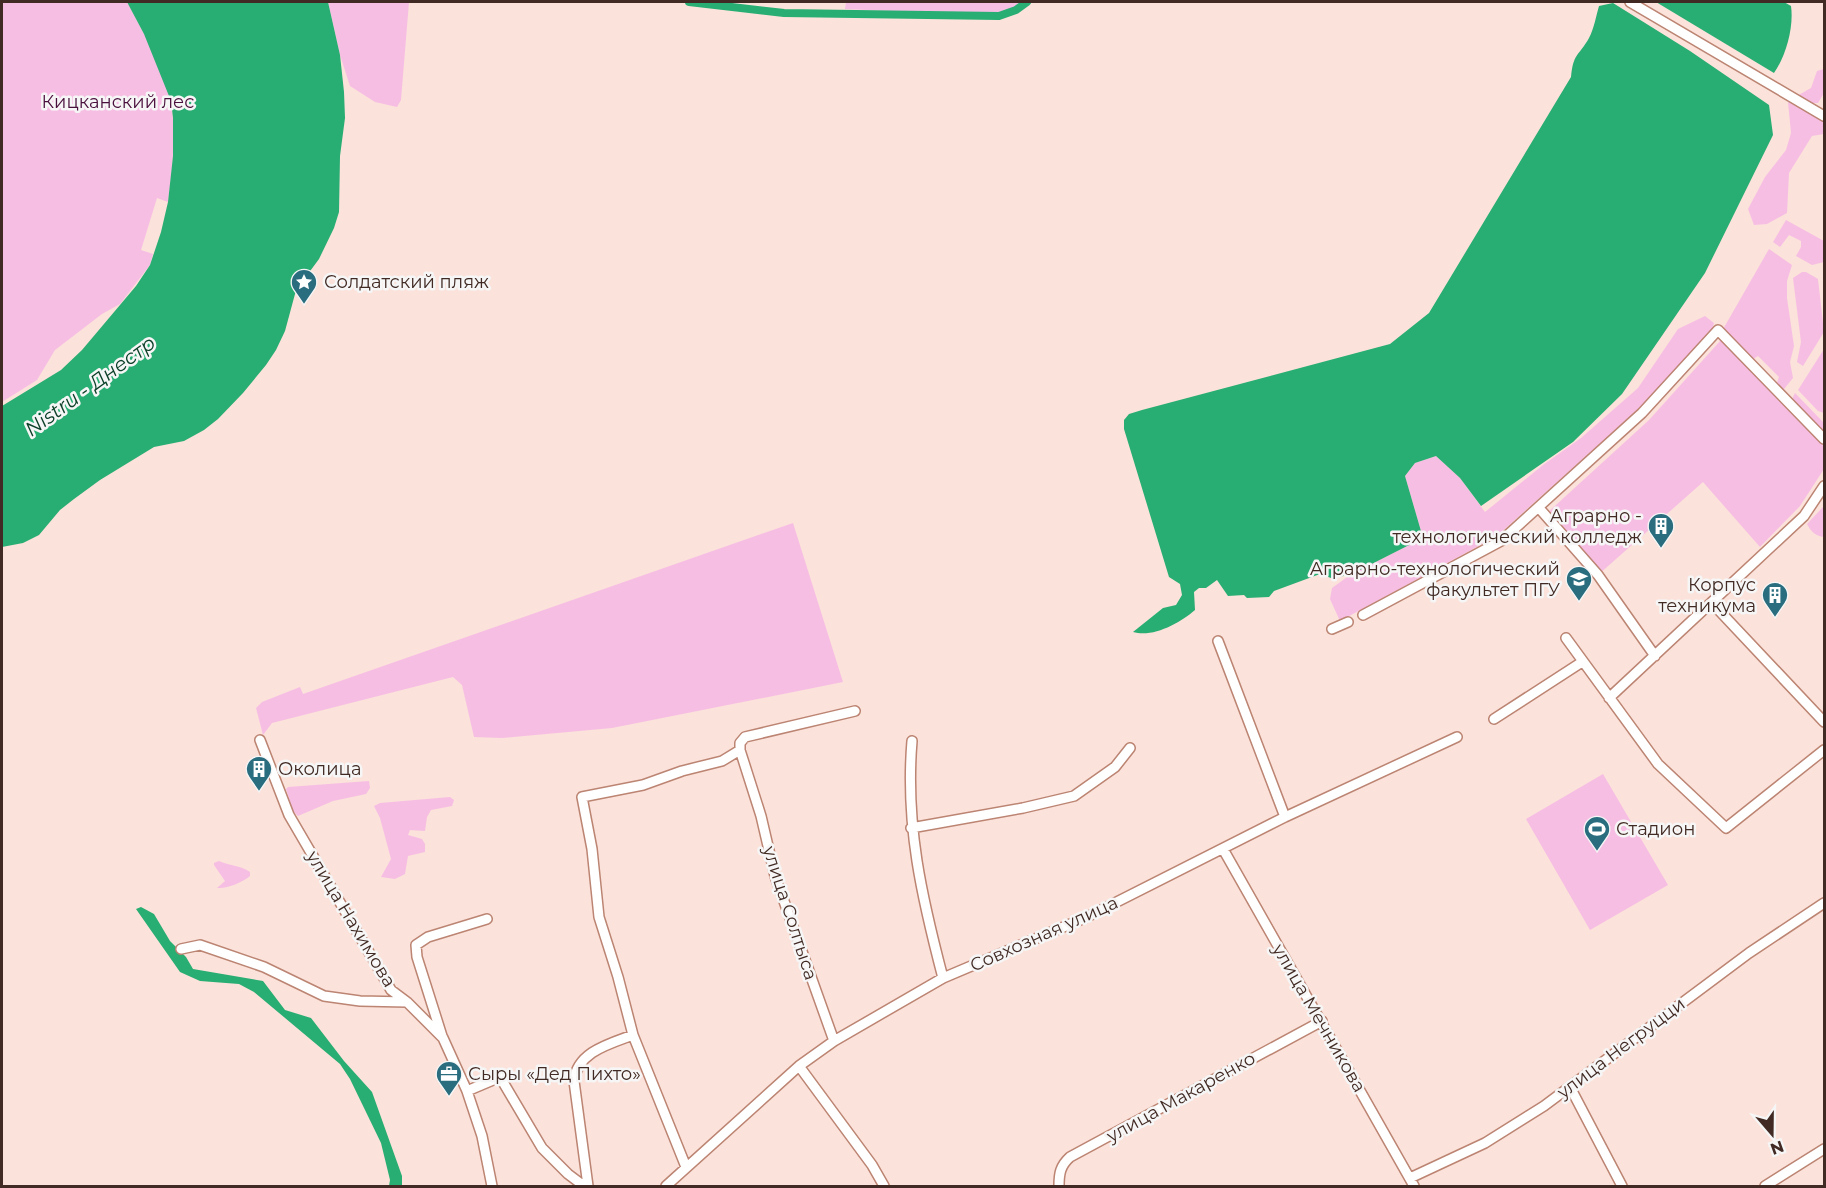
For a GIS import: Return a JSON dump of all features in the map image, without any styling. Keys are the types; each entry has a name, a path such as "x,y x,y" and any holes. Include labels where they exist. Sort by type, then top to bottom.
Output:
{"street":[{"path":"1629,2 1824,116"},
{"path":"1363,615 1501,541 1642,413 1718,330 1824,439"},
{"path":"1610,698 1804,516 1824,486"},
{"path":"1539,508 1598,575 1655,656"},
{"path":"1712,603 1824,722"},
{"path":"1332,629 1348,622"},
{"path":"1566,638 1658,764 1726,828 1824,750"},
{"path":"1218,641 1285,817"},
{"path":"1494,719 1582,662"},
{"path":"686,1167 633,1035 599,917 592,849 582,796 643,785 682,771 722,761 740,750 740,743 745,737 855,711"},
{"name":"Совхозная улица","path":"666,1186 799,1066 834,1041 943,978 1087,917 1285,817 1457,737"},
{"name":"улица Нахимова","path":"260,740 289,815 391,990 407,1002 442,1038 467,1091 482,1136 492,1186"},
{"path":"912,741 911,828 924,908 943,978"},
{"path":"911,828 1000,813 1074,796 1115,767 1130,748"},
{"name":"улица Солтыса","path":"740,750 761,816 775,876 834,1041"},
{"name":"улица Мечникова","path":"1223,849 1412,1182"},
{"name":"улица Негруцци","path":"1412,1182 1485,1143 1545,1106 1749,953 1824,903"},
{"path":"442,1038 417,957 416,945 428,937 488,919"},
{"path":"181,949 200,945 264,967 324,996 360,1001 407,1002"},
{"name":"улица Макаренко","path":"1059,1186 1059,1172 1070,1157 1322,1021"},
{"path":"586,1186 574,1081 575,1071 583,1059 591,1053 633,1035"},
{"path":"799,1066 872,1165 884,1186"},
{"path":"467,1091 500,1077 542,1148 568,1174 586,1186"},
{"path":"1570,1087 1622,1186"},
{"path":"1765,1186 1824,1149"}],"green space":[{"name":"Кицканский лес","path":"2,2 127,2 153,51 164,78 173,116 174,141 168,202 157,198 141,250 153,254 150,265 120,304 102,314 55,350 37,380 2,402"},
{"path":"328,2 409,2 401,100 397,107 375,102 350,86 340,55"},
{"path":"846,2 1027,2 1016,10 999,16 845,9"},
{"path":"1824,69 1824,93 1818,103 1795,97 1811,88 1817,71"},
{"path":"1788,102 1824,120 1824,134 1812,136 1789,173 1787,213 1767,224 1754,225 1748,209 1765,177 1786,150 1791,133"},
{"path":"1786,220 1824,241 1824,262 1812,265 1796,256 1801,247 1801,241 1789,235 1780,247 1773,242"},
{"path":"1769,249 1792,265 1787,281 1787,298 1794,346 1790,362 1793,378 1784,389 1779,389 1776,385 1779,377 1758,356 1752,360 1722,331"},
{"path":"1802,272 1818,279 1824,332 1803,366 1797,362 1801,342 1793,278"},
{"path":"1705,316 1714,323 1712,330 1638,409 1497,536 1340,621 1330,599 1332,588 1350,575 1423,538 1405,476 1415,463 1436,456 1460,478 1485,512 1543,465 1581,438 1638,388 1678,329"},
{"path":"1721,340 1821,439 1824,450 1824,469 1800,506 1760,547 1703,482 1598,575 1545,515 1649,420"},
{"path":"1824,349 1824,413 1818,411 1798,390"},
{"path":"1795,393 1824,423 1824,432 1793,403"},
{"path":"1823,507 1824,537 1814,533 1807,524"},
{"path":"793,523 843,682 612,728 502,738 474,737 462,685 453,677 272,723 263,735 256,708 262,702 300,687 303,694"},
{"name":"Стадион","path":"1603,774 1668,885 1590,930 1526,819"},
{"path":"369,781 370,788 366,794 333,801 298,816 293,811 286,789 288,787"},
{"path":"450,797 454,800 452,806 431,810 427,817 425,831 410,830 408,835 422,839 425,852 408,856 405,874 395,879 381,877 391,859 380,818 374,806 380,803"},
{"path":"219,861 246,870 250,872 250,876 235,885 217,888 225,881 214,865"}],"water":[{"name":"Nistru - Днестр","path":"127,2 328,2 340,55 344,92 345,118 340,156 339,212 319,259 295,294 285,331 276,350 243,393 218,419 184,441 154,447 100,480 60,510 39,535 23,543 2,547 2,406 61,370 82,350 136,286 150,265 168,202 173,156 171,101 144,34"},
{"path":"1656,2 1784,2 1791,6 1792,14 1788,41 1782,58 1774,73"},
{"path":"1613,3 1690,51 1769,105 1773,135 1705,273 1622,394 1573,442 1481,506 1460,478 1436,456 1415,463 1405,476 1423,538 1350,575 1331,578 1320,574 1274,591 1269,597 1247,598 1244,595 1228,596 1217,580 1206,588 1199,588 1194,592 1195,610 1182,620 1149,633 1133,632 1163,608 1176,605 1182,595 1180,584 1169,577 1124,429 1124,420 1129,414 1142,410 1390,344 1429,313 1571,77 1575,59 1594,27 1599,6"},
{"path":"141,907 154,914 170,941 186,957 193,969 263,981 285,1010 311,1018 344,1061 372,1092 402,1176 402,1186 389,1186 390,1180 381,1143 350,1079 340,1064 254,992 239,984 200,981 180,972 136,909"}],"waterway":[{"path":"689,2 784,13 999,16 1016,10 1027,2"}],"place":[{"name":"Солдатский пляж","path":"304,305"},
{"name":"Аграрно - технологический колледж","path":"1661,549"},
{"name":"Аграрно-технологический факультет ПГУ","path":"1579,602"},
{"name":"Корпус техникума","path":"1775,618"},
{"name":"Околица","path":"259,792"},
{"name":"Стадион","path":"1597,852"},
{"name":"Сыры «Дед Пихто»","path":"449,1097"}]}
